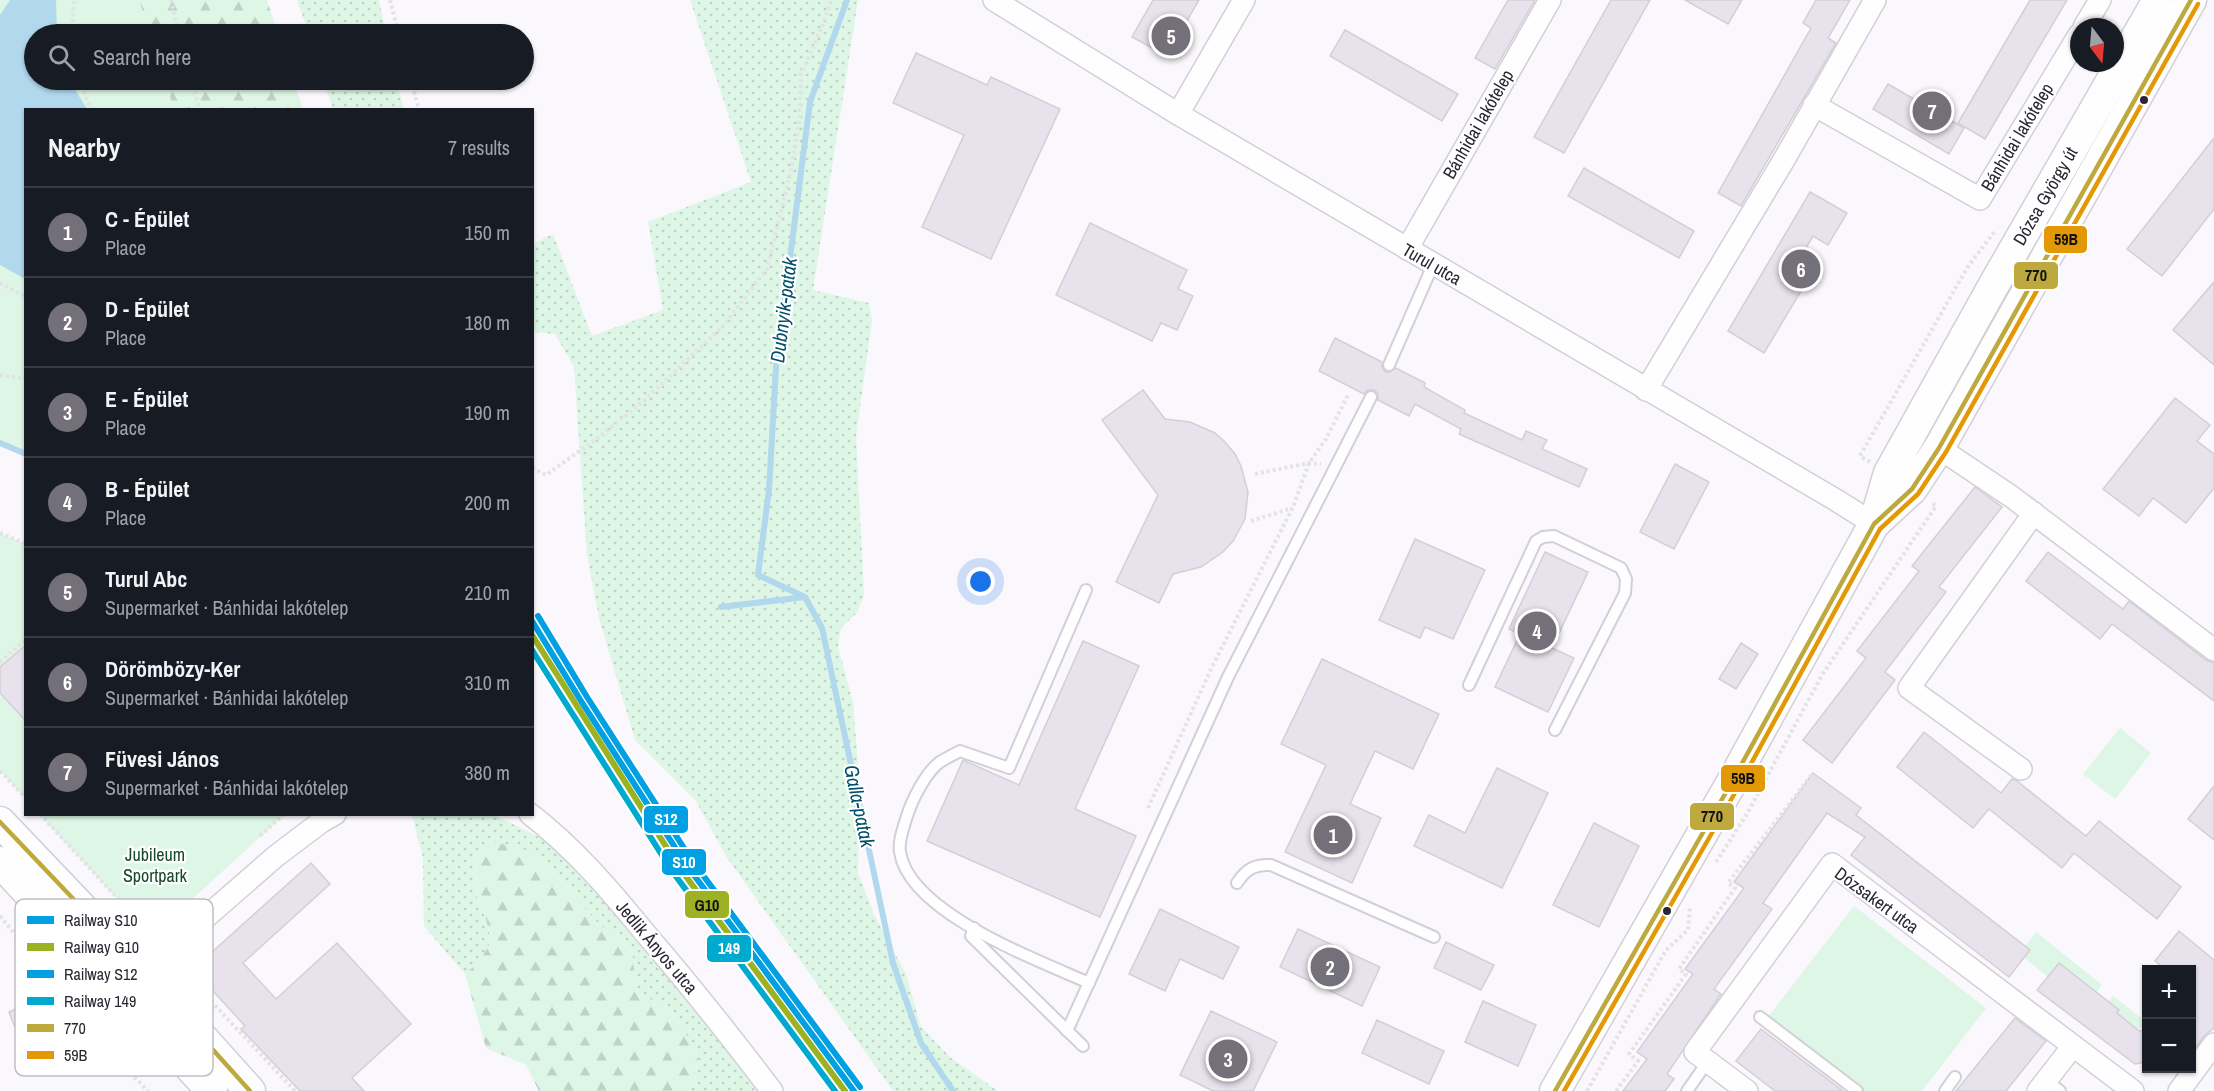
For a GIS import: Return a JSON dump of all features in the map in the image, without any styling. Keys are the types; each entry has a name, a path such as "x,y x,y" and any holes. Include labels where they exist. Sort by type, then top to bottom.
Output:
{"street":[{"name":"Turul utca","path":"994,0 1178,114 1874,524"},
{"path":"1178,114 1244,0"},
{"name":"Bánhidai lakótelep","path":"1407,249 1550,0"},
{"path":"1646,390 1875,0"},
{"path":"2089,18 2100,0"},
{"name":"Dózsa György út","path":"1555,1091 1729,787 1874,524 1889,473 1996,280 2158,0"},
{"name":"Dózsa György út","path":"1874,524 1912,489 1939,448 2191,0"},
{"name":"Bánhidai lakótelep","path":"1814,105 1980,199 2070,50"},
{"path":"1939,448 2034,513 2214,650"},
{"path":"2021,769 1909,688 2034,513"},
{"path":"213,910 305,833 332,816"},
{"name":"Jedlik Ányos utca","path":"532,816 568,845 617,899 712,1011 772,1091"},
{"path":"0,822 64,899"},
{"path":"0,862 41,899"},
{"name":"Dózsakert utca","path":"1708,1061 1695,1052 1832,864 2133,1091"},
{"path":"2179,1091 2214,1044"},
{"path":"2048,1087 2073,1046"},
{"path":"213,1057 250,1091"},
{"path":"1708,1061 1747,1091"},
{"path":"201,1076 212,1091"}],"lane":[{"path":"1389,365 1433,265"},
{"path":"1067,1031 1228,677 1371,397"},
{"path":"1469,685 1536,541 1543,537 1554,536 1621,568 1626,579 1625,593 1555,730"},
{"path":"1086,590 1009,768 960,751 938,763 911,802 899,850 908,876 927,897 948,914 1089,983"},
{"path":"1237,883 1245,871 1258,864 1271,865 1434,937"},
{"path":"974,928 971,936 1083,1046"},
{"path":"1760,1017 1857,1091"},
{"path":"1687,1091 1708,1061"},
{"path":"1945,1091 1955,1077"}],"path":[{"path":"73,24 74,0"},
{"path":"171,0 177,24"},
{"path":"390,0 396,24"},
{"path":"534,469 546,475 599,437 647,398 723,326 767,268 790,175 799,124 801,74 831,0"},
{"path":"84,90 90,108"},
{"path":"194,90 199,108"},
{"path":"414,90 418,108"},
{"path":"0,283 24,296"},
{"path":"0,375 24,379"},
{"path":"1148,808 1211,669 1293,507 1309,463 1326,439 1349,393"},
{"path":"1255,474 1309,463 1337,466"},
{"path":"1715,863 1747,814 1822,675 1936,506"},
{"path":"1251,521 1293,507 1310,513"},
{"path":"0,533 24,543"},
{"path":"0,662 24,641"},
{"path":"0,771 24,796"},
{"path":"1616,1091 1638,1061 1629,1054 1686,974 1679,969 1735,888 1728,883 1813,773"},
{"path":"42,816 118,899"},
{"path":"260,836 282,816"},
{"path":"1587,1091 1666,950 1688,930 1690,902"},
{"path":"0,916 15,935"},
{"path":"213,1003 295,1091"},
{"path":"133,1076 148,1091"}],"green space":[{"path":"0,0 139,0 146,24 24,24 24,90 167,90 174,108 24,108 24,454 0,443"},
{"path":"139,0 267,0 275,24 146,24"},
{"path":"297,0 379,0 384,24 305,24"},
{"path":"690,0 858,0 813,290 869,303 872,320 856,437 864,595 857,613 841,628 838,647 853,702 860,790 858,873 874,914 906,974 921,1027 951,1058 998,1091 893,1091 726,856 696,801 635,740 599,618 587,555 574,367 555,334 534,332 534,244 553,234 592,336 663,310 648,222 751,182"},
{"path":"167,90 296,90 303,108 174,108"},
{"path":"326,90 399,90 404,108 333,108"},
{"path":"0,533 24,544 24,797 0,771"},
{"path":"2120,728 2151,753 2115,799 2083,774"},
{"name":"Jubileum Sportpark","path":"41,816 283,816 192,899 118,899"},
{"path":"412,816 496,816 545,840 614,910 722,1043 756,1091 685,1091 698,1074 696,1049 673,1015 636,989 632,951 597,922 535,852 478,850 474,872 477,898 486,919 491,941 480,961 465,974 424,926 423,858"},
{"path":"494,842 535,852 597,922 632,951 636,989 673,1015 696,1049 698,1074 685,1091 539,1091 526,1065 486,1048 465,974 480,961 491,941 486,919 477,898 474,872 478,850"},
{"path":"1854,906 1986,1008 1922,1091 1864,1091 1768,1017"},
{"path":"2036,932 2102,985 2085,1006 2019,954"},
{"path":"2113,996 2142,1019 2142,1026 2121,1032 2098,1014"}],"water":[{"path":"10,0 56,0 57,24 24,24 24,90 75,90 86,108 24,108 24,278 0,265 0,15"}],"building":[{"path":"1153,0 1199,0 1167,56 1132,37"},
{"path":"1508,0 1535,0 1495,69 1475,58"},
{"path":"1611,0 1650,0 1564,153 1534,137"},
{"path":"1685,0 1742,0 1728,24"},
{"path":"1816,0 1850,0 1828,38 1836,43 1741,206 1718,193 1811,28 1803,23"},
{"path":"2030,0 2067,0 1985,139 1958,123"},
{"path":"1345,30 1458,94 1442,121 1330,56"},
{"path":"916,53 987,85 991,77 1060,109 991,259 922,227 964,135 893,103"},
{"path":"1888,84 1964,128 1949,154 1873,109"},
{"path":"2214,138 2214,209 2162,276 2127,249"},
{"path":"1584,168 1694,231 1679,258 1568,196"},
{"path":"1810,192 1847,213 1828,245 1813,236 1789,277 1804,286 1764,353 1728,331"},
{"path":"1090,223 1187,270 1178,289 1193,296 1177,330 1161,323 1152,341 1056,295"},
{"path":"2214,282 2214,365 2173,330"},
{"path":"1335,338 1382,362 1385,372 1396,368 1425,383 1424,387 1465,410 1464,413 1522,440 1526,431 1547,440 1542,449 1587,469 1579,487 1459,434 1461,429 1415,404 1409,416 1378,400 1378,393 1374,390 1367,390 1364,394 1319,371"},
{"path":"1143,390 1165,419 1190,422 1215,433 1225,442 1241,466 1248,492 1245,519 1233,541 1223,552 1201,567 1173,574 1159,603 1116,582 1158,495 1102,420"},
{"path":"2175,398 2210,425 2197,441 2214,454 2214,488 2186,523 2153,498 2139,516 2103,489"},
{"path":"1675,464 1709,482 1674,549 1640,532"},
{"path":"1975,487 2002,507 1939,587 1946,592 1885,672 1895,680 1832,763 1803,740 1866,658 1857,651 1919,571 1912,566"},
{"path":"1415,539 1485,570 1453,639 1425,627 1420,638 1379,620"},
{"path":"1545,552 1588,572 1552,648 1574,658 1548,712 1495,687 1520,634 1509,629"},
{"path":"2048,552 2123,609 2129,601 2206,660 2214,663 2214,701 2112,624 2100,639 2026,581"},
{"path":"1083,641 1139,666 1075,809 1136,836 1100,917 927,841 963,760 1019,785"},
{"path":"1741,643 1758,654 1736,689 1719,679"},
{"path":"24,647 24,719 0,693 0,667"},
{"path":"1322,659 1439,714 1413,769 1375,751 1350,804 1381,818 1352,883 1285,852 1326,765 1281,744"},
{"path":"1924,732 2001,793 2012,779 2017,781 2086,836 2099,821 2181,887 2157,919 2074,853 2062,868 1989,809 1973,828 1897,767"},
{"path":"1497,768 1548,793 1502,888 1414,846 1429,815 1465,833"},
{"path":"1813,773 1861,808 1856,815 2030,950 2009,977 1851,855 1865,837 1827,813 1763,903 1772,909 1714,989 1721,994 1667,1074 1674,1079 1665,1091 1623,1091 1647,1059 1637,1052 1693,974 1685,969 1744,888 1734,882"},
{"path":"2214,786 2214,840 2188,819"},
{"path":"1594,823 1639,846 1599,927 1553,905"},
{"path":"311,863 330,884 243,963 276,999 337,943 411,1024 352,1078 364,1091 300,1091 241,1029 245,1026 213,991 213,951"},
{"path":"1160,909 1239,947 1223,979 1180,959 1165,991 1129,974"},
{"path":"1298,929 1380,967 1362,1006 1280,967"},
{"path":"2179,931 2214,960 2214,1028 2204,1036 2196,1047 2196,965 2160,965 2155,961"},
{"path":"1446,942 1494,965 1481,990 1434,968"},
{"path":"2059,963 2119,1010 2117,1013 2139,1031 2142,1031 2142,1063 2135,1064 2037,990"},
{"path":"1483,1001 1536,1025 1518,1066 1465,1042"},
{"path":"15,1010 15,1027 9,1012"},
{"path":"1211,1011 1277,1042 1253,1091 1213,1091 1180,1075"},
{"path":"2015,1018 2046,1041 2006,1091 1956,1091"},
{"path":"1377,1020 1444,1051 1429,1084 1362,1053"},
{"path":"1761,1029 1843,1091 1775,1091 1736,1061"}],"waterway":[{"name":"Dubnyik-patak","path":"805,597 758,575 769,490 776,367 810,102 847,0"},
{"name":"Galla-patak","path":"0,443 24,453"},
{"name":"Galla-patak","path":"721,607 805,597 822,628 893,963 921,1043 953,1091"}],"rail line":[{"name":"S12","path":"538,616 691,859 860,1087"},
{"name":"S10","path":"534,624 685,863 854,1091"},
{"name":"G10","path":"534,638 679,867 845,1091"},
{"name":"149","path":"534,653 672,871 835,1091"}],"transit line":[{"name":"770","path":"1555,1091 1729,787 1874,524 1912,489 1939,448 2191,0"},
{"name":"59B","path":"1564,1091 1736,791 1880,529 1918,494 1946,452 2198,4"},
{"name":"770","path":"0,822 73,899"},
{"name":"770","path":"213,1050 250,1091"}],"place":[{"name":"Turul Abc","path":"1171,36"},
{"name":"Füvesi János","path":"1932,111"},
{"name":"Dörömbözy-Ker","path":"1801,269"},
{"name":"B - Épület","path":"1537,631"},
{"name":"C - Épület","path":"1333,835"},
{"name":"D - Épület","path":"1330,967"},
{"name":"E - Épület","path":"1228,1059"}]}
